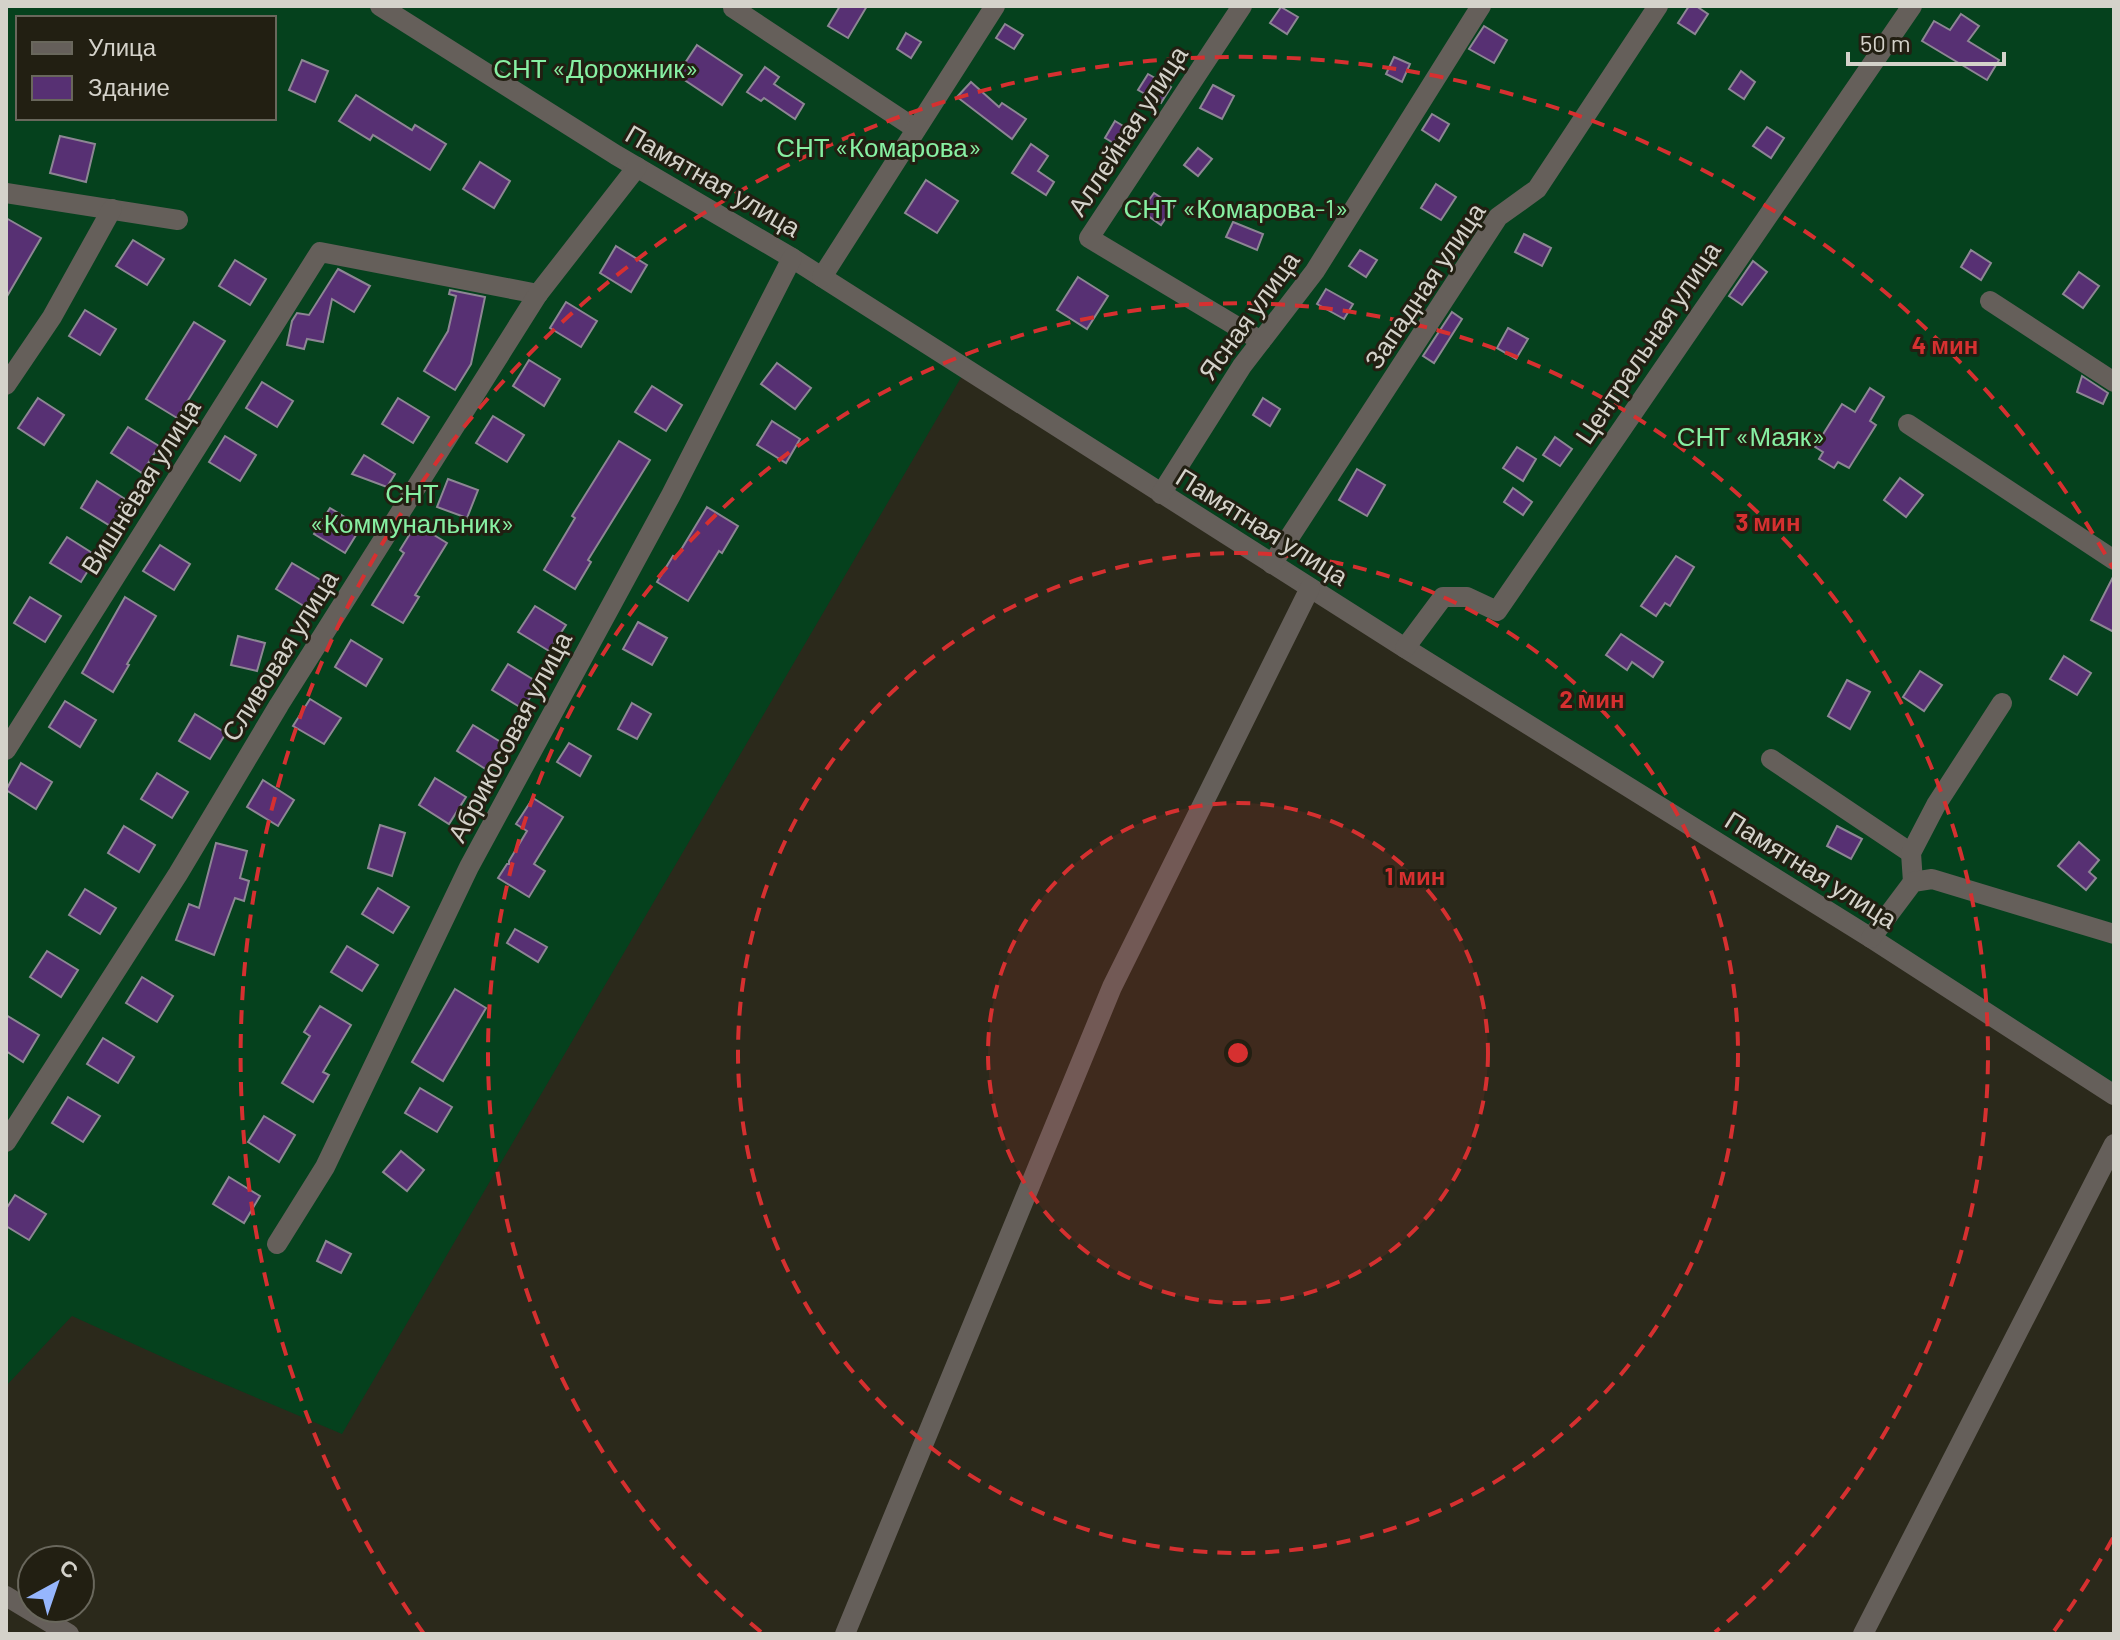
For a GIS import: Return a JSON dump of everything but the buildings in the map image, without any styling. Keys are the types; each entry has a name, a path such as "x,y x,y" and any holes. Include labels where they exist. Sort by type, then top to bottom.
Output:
{"street":[{"name":"Памятная улица","path":"380,6 637,167 792,258 1405,648 1871,938 2114,1095"},
{"path":"735,6 733,8 916,129"},
{"path":"822,277 995,6"},
{"name":"Аллейная улица","path":"1242,6 1089,238 1261,341"},
{"name":"Ясная улица","path":"1161,494 1242,366 1315,271 1481,6"},
{"name":"Западная улица","path":"1272,564 1498,217 1537,189 1658,6"},
{"name":"Центральная улица","path":"1405,648 1443,597 1467,597 1497,611 1912,6"},
{"name":"Сливовая улица","path":"6,1142 178,874 279,705 538,294 637,167"},
{"path":"6,193 178,220"},
{"path":"6,385 52,317 112,209"},
{"name":"Вишнёвая улица","path":"6,750 320,252 538,294"},
{"name":"Абрикосовая улица","path":"277,1244 325,1167 469,867 671,495 792,258"},
{"path":"1990,301 2114,382"},
{"path":"1908,424 2114,560"},
{"path":"845,1634 1112,987 1310,588"},
{"path":"1871,938 1913,882 1911,853 1936,805 2002,703"},
{"path":"1771,759 1911,853"},
{"path":"1913,882 1932,879 2114,934"},
{"path":"1863,1634 2114,1144"},
{"path":"6,1596 69,1634"}],"green space":[{"path":"6,6 2114,6 2114,1095 966,369 342,1434 72,1316 6,1386"}],"park label":[{"name":"СНТ «Дорожник»","path":"596,69"},
{"name":"СНТ «Комарова»","path":"879,148"},
{"name":"СНТ «Комарова-1»","path":"1236,209"},
{"name":"СНТ «Маяк»","path":"1751,437"},
{"name":"СНТ «Коммунальник»","path":"412,509"}]}
